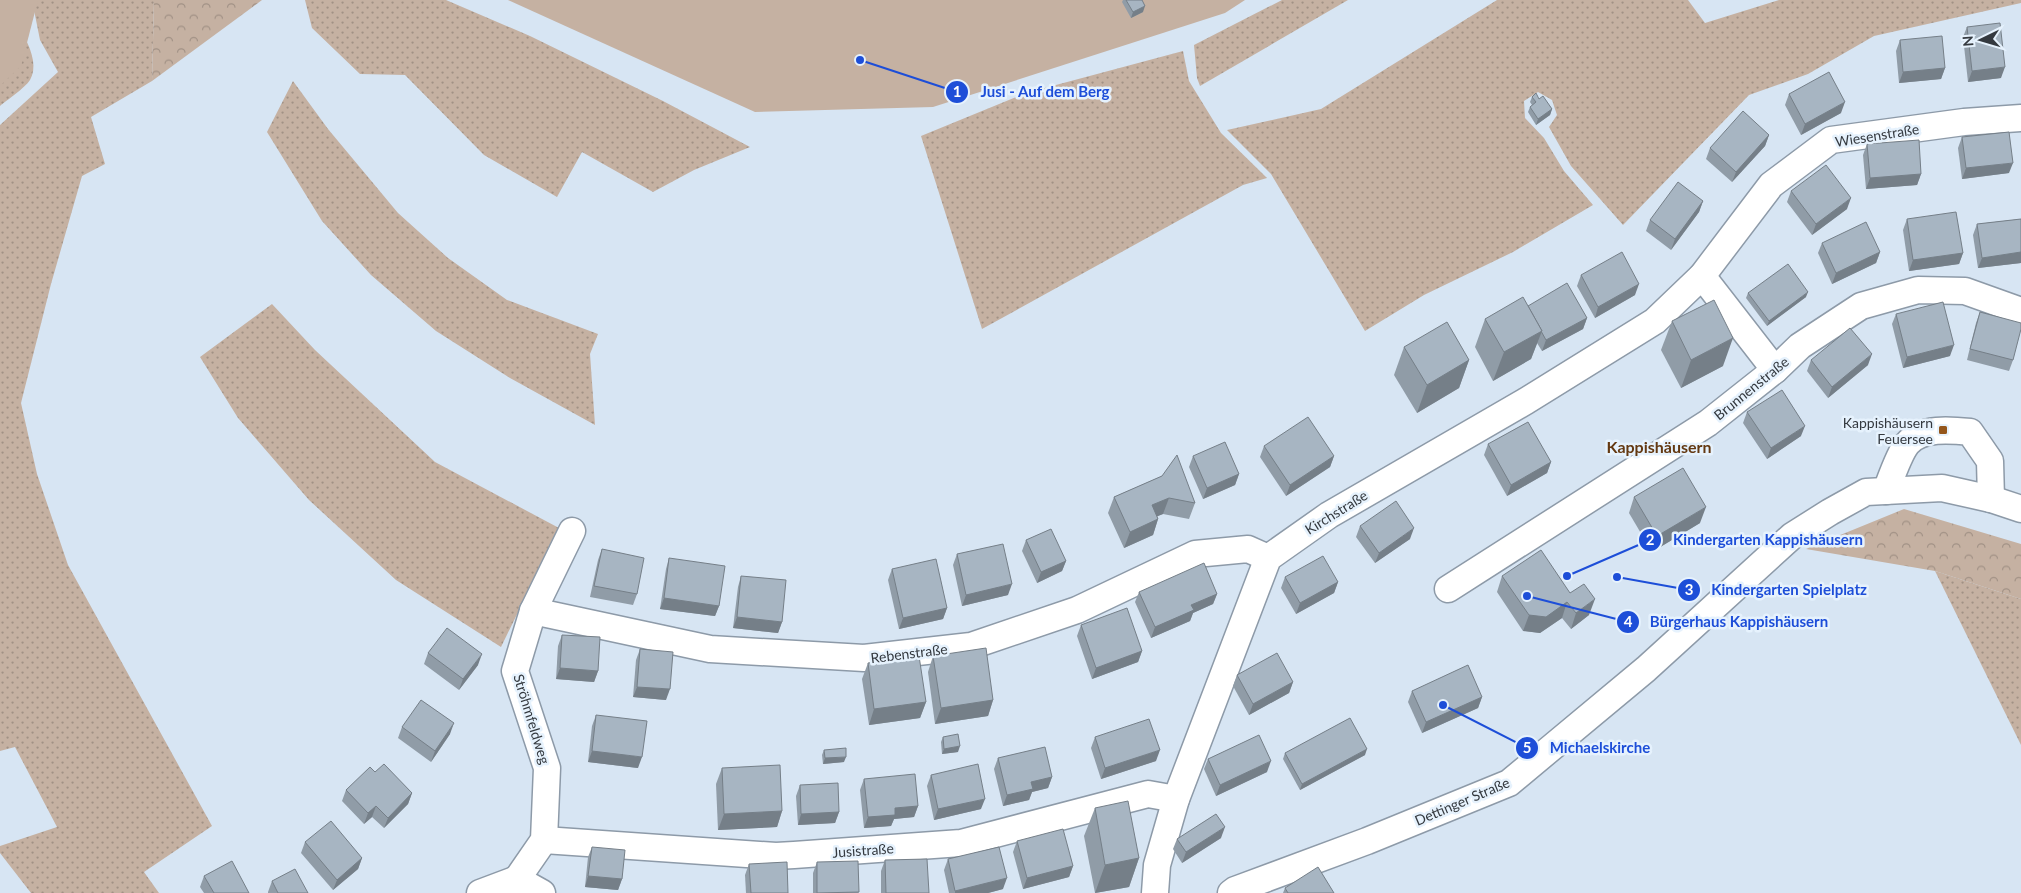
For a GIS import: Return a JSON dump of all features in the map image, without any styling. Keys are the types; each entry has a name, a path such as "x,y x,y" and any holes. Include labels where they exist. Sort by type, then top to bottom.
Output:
{"street":[{"name":"Wiesenstraße","path":"1702,276 1771,185 1831,140 1964,122 2021,118"},
{"path":"1702,276 1775,370"},
{"name":"Kirchstraße","path":"1268,558 1328,514 1526,401 1655,321 1702,276"},
{"name":"Brunnenstraße","path":"1448,589 1708,423 1775,370 1800,346 1861,306 1918,290 1965,291 2021,311"},
{"path":"1886,490 1907,444 1923,434 1943,430 1970,432 1990,461 1991,499"},
{"name":"Dettinger Straße","path":"1231,893 1367,842 1509,783 1646,669 1792,536 1866,492 1942,488 1991,499 2021,509"},
{"name":"Ströhmfeldweg","path":"544,840 547,768 515,671 533,611 572,531"},
{"name":"Rebenstraße","path":"533,611 710,649 864,658 971,646 1077,610 1195,554 1248,549 1268,558"},
{"path":"1155,893 1156,865 1176,799 1268,558"},
{"name":"Jusistraße","path":"544,840 776,856 794,855 961,843 1148,794 1176,799"},
{"path":"480,893 517,879 544,840"},
{"path":"517,879 542,893"}],"green space":[{"path":"0,0 25,38 33,60 33,71 28,83 0,106"},
{"path":"0,0 38,0 21,66 0,86"},
{"path":"32,0 154,0 152,81 91,117 105,164 82,176 51,284 21,403 37,474 68,565 212,826 144,872 159,893 31,893 0,853 0,846 57,827 15,747 0,751 0,125 58,72 40,40"},
{"path":"154,0 262,0 152,81"},
{"path":"305,0 446,0 530,36 663,101 750,147 694,170 653,192 582,152 557,197 484,155 405,75 360,74 312,28"},
{"path":"508,0 1245,0 1225,13 933,107 755,112"},
{"path":"1282,0 1348,0 1200,86 1197,78 1194,45"},
{"path":"1497,0 1688,0 1705,23 1779,0 2021,0 2021,3 1874,36 1808,74 1749,95 1623,225 1571,166 1549,127 1557,115 1552,100 1538,92 1524,101 1525,118 1544,138 1564,171 1593,205 1513,252 1424,295 1365,331 1271,174 1227,130 1321,109"},
{"path":"1183,51 1189,81 1221,133 1267,178 1243,185 982,329 921,136 1026,93"},
{"path":"293,81 328,129 398,213 448,258 507,300 598,334 590,354 595,425 510,378 436,331 371,275 322,221 267,132"},
{"path":"272,304 315,350 435,462 559,528 501,647 396,580 309,500 238,418 200,357"},
{"path":"1904,509 2021,544 2021,599 1935,571 1806,549"},
{"path":"1935,571 2021,599 2021,745"}],"building":[{"path":"1126,0 1142,0 1145,6 1133,12"},
{"path":"2000,23 2005,67 1972,71 1967,27"},
{"path":"1942,36 1945,68 1903,72 1900,40"},
{"path":"1829,72 1845,102 1805,124 1789,94"},
{"path":"1536,93 1539,99 1543,96 1552,109 1538,119 1530,107 1536,102 1532,97"},
{"path":"1743,111 1769,135 1736,172 1710,148"},
{"path":"2009,132 2013,163 1966,168 1962,137"},
{"path":"1919,140 1921,174 1870,178 1867,144"},
{"path":"1826,165 1851,198 1816,224 1791,191"},
{"path":"1678,182 1703,201 1675,239 1650,220"},
{"path":"1956,212 1963,253 1913,260 1907,219"},
{"path":"2021,219 2021,252 1982,258 1977,224"},
{"path":"1866,222 1880,252 1836,273 1822,243"},
{"path":"1622,252 1639,284 1598,307 1581,275"},
{"path":"1788,264 1808,292 1769,321 1748,293"},
{"path":"1567,283 1587,318 1546,340 1528,306"},
{"path":"1523,297 1542,331 1504,352 1485,319"},
{"path":"1714,300 1733,338 1691,360 1672,321"},
{"path":"1943,302 1954,345 1907,357 1896,314"},
{"path":"1980,312 2021,323 2013,360 1970,349"},
{"path":"1447,322 1469,360 1427,385 1404,347"},
{"path":"1850,328 1872,354 1832,387 1811,360"},
{"path":"1782,390 1805,426 1771,448 1747,412"},
{"path":"1308,417 1334,456 1290,485 1264,446"},
{"path":"1528,422 1551,462 1511,485 1488,444"},
{"path":"1225,442 1239,474 1207,488 1193,456"},
{"path":"1177,455 1195,503 1169,498 1152,505 1158,519 1130,532 1114,497 1162,476"},
{"path":"1683,468 1706,507 1657,536 1634,497"},
{"path":"1396,501 1414,528 1379,553 1360,526"},
{"path":"1051,529 1066,561 1041,572 1026,540"},
{"path":"1003,544 1012,584 966,595 957,554"},
{"path":"602,549 644,558 637,594 594,586"},
{"path":"1541,550 1570,593 1584,584 1595,599 1576,613 1567,602 1546,617 1529,615 1502,576"},
{"path":"1323,556 1338,582 1300,603 1285,577"},
{"path":"669,558 725,566 719,606 664,598"},
{"path":"936,559 947,608 903,618 892,569"},
{"path":"1204,563 1217,594 1191,605 1194,610 1155,627 1139,592"},
{"path":"741,576 786,580 782,622 737,617"},
{"path":"1127,608 1142,651 1096,668 1081,625"},
{"path":"447,628 482,654 463,679 428,653"},
{"path":"562,635 600,637 598,671 560,668"},
{"path":"986,648 993,700 941,708 933,656"},
{"path":"640,649 673,652 670,689 637,687"},
{"path":"1277,653 1293,682 1253,704 1237,675"},
{"path":"919,656 926,702 874,709 868,663"},
{"path":"1468,665 1482,697 1426,722 1412,691"},
{"path":"421,700 454,723 435,751 402,727"},
{"path":"596,715 647,721 642,757 592,751"},
{"path":"1350,718 1367,749 1302,784 1285,753"},
{"path":"1149,719 1160,750 1105,768 1095,737"},
{"path":"958,734 960,746 944,749 943,737"},
{"path":"1259,735 1271,761 1220,785 1208,759"},
{"path":"1045,747 1052,777 1031,782 1033,789 1007,795 998,758"},
{"path":"846,748 846,757 825,758 824,750"},
{"path":"384,764 412,793 388,818 376,806 368,813 346,790 370,767 375,772"},
{"path":"978,764 985,799 938,809 931,775"},
{"path":"780,765 782,811 724,814 722,768"},
{"path":"915,774 918,806 895,808 895,815 868,817 864,779"},
{"path":"838,783 839,812 801,814 800,785"},
{"path":"1128,801 1139,858 1105,865 1095,808"},
{"path":"1216,814 1225,827 1186,852 1177,839"},
{"path":"331,821 362,858 337,880 305,842"},
{"path":"1063,829 1073,866 1027,878 1017,841"},
{"path":"592,847 625,850 622,879 588,876"},
{"path":"999,847 1007,878 955,891 948,859"},
{"path":"927,859 929,893 886,893 885,860"},
{"path":"232,861 249,893 214,893 204,876"},
{"path":"858,861 859,892 817,893 817,862"},
{"path":"787,862 788,893 751,893 749,864"},
{"path":"1318,867 1334,893 1288,893 1285,888"},
{"path":"295,869 308,893 278,893 272,881"}],"place":[{"name":"Jusi - Auf dem Berg","path":"860,60"},
{"name":"Kappishäusern Feuersee","path":"1943,430"},
{"name":"Kindergarten Kappishäusern","path":"1567,576"},
{"name":"Kindergarten Spielplatz","path":"1617,577"},
{"name":"Bürgerhaus Kappishäusern","path":"1527,596"},
{"name":"Michaelskirche","path":"1443,705"}],"district":[{"name":"Kappishäusern","path":"1659,446"}]}
